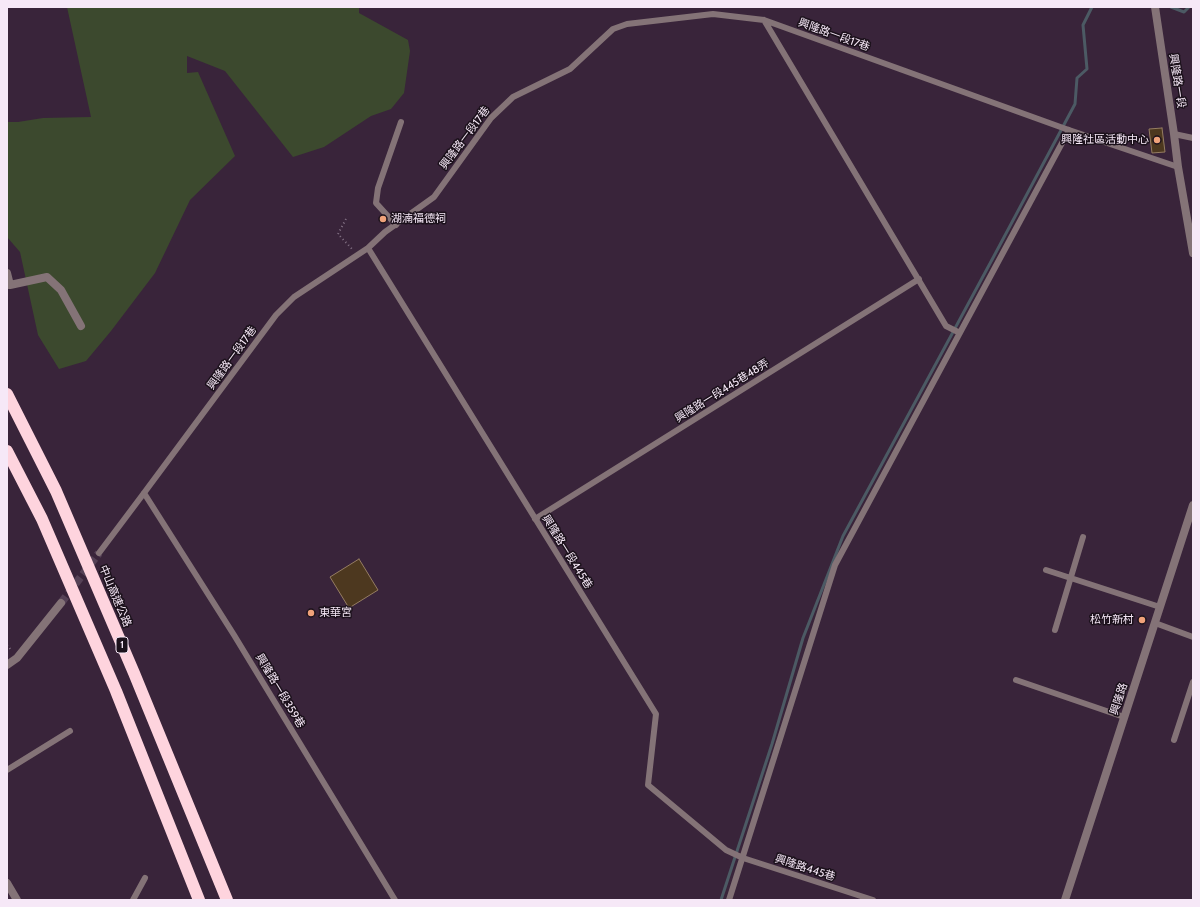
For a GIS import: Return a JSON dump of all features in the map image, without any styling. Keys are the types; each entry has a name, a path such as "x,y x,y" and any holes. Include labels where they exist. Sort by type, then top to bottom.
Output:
{"highway":[{"name":"中山高速公路","path":"7,394 56,491 134,673 227,900"},
{"name":"1","path":"7,451 42,519 116,691 199,900"}],"street":[{"name":"興隆路一段","path":"1155,7 1178,167 1193,253"},
{"path":"7,273 10,285 47,277 61,290 81,326"},
{"name":"興隆路","path":"1065,900 1193,505"},
{"path":"7,665 17,658 61,603"},
{"path":"7,883 17,900"}],"lane":[{"path":"711,7 713,14"},
{"name":"興隆路一段17巷","path":"99,552 276,315 294,297 368,248 396,224 434,197 491,118 513,97 570,69 613,29 628,24 713,14 764,20 1067,130 1178,167"},
{"path":"764,20 946,326 959,333"},
{"path":"396,224 376,203 378,188 401,122"},
{"path":"729,900 834,565 1067,130"},
{"path":"1174,134 1193,138"},
{"name":"興隆路一段445巷","path":"368,248 656,714 648,785 726,850 732,853"},
{"name":"興隆路一段445巷48弄","path":"535,519 919,279"},
{"name":"興隆路一段359巷","path":"144,493 234,635 395,900"},
{"path":"1054,630 1083,538"},
{"path":"1046,570 1160,607"},
{"path":"1155,623 1193,637"},
{"path":"1016,680 1124,717"},
{"path":"1174,740 1193,682"},
{"path":"7,770 70,731"},
{"name":"興隆路445巷","path":"732,853 741,858 873,900"},
{"path":"133,900 145,878"}],"path":[{"path":"346,219 338,234 358,255"}],"green space":[{"path":"67,7 359,7 359,13 408,40 410,51 404,93 391,109 371,116 324,147 293,157 225,71 187,56 187,73 198,72 235,156 190,200 155,273 111,331 86,361 59,369 38,335 20,252 7,237 7,122 18,122 43,118 91,117"}],"building":[{"name":"興隆社區活動中心","path":"1162,128 1165,152 1152,153 1149,129"},
{"path":"359,559 378,590 349,608 330,577"}],"waterway":[{"path":"721,900 772,744 803,638 843,536 1075,104 1077,78 1087,69 1083,25 1092,7"},
{"path":"1171,7 1184,12 1189,7"}],"tunnel":[{"path":"61,603 99,553"}],"place":[{"name":"興隆社區活動中心","path":"1157,140"},
{"name":"湖湳福德祠","path":"383,219"},
{"name":"東華宮","path":"311,613"},
{"name":"松竹新村","path":"1142,620"}]}
